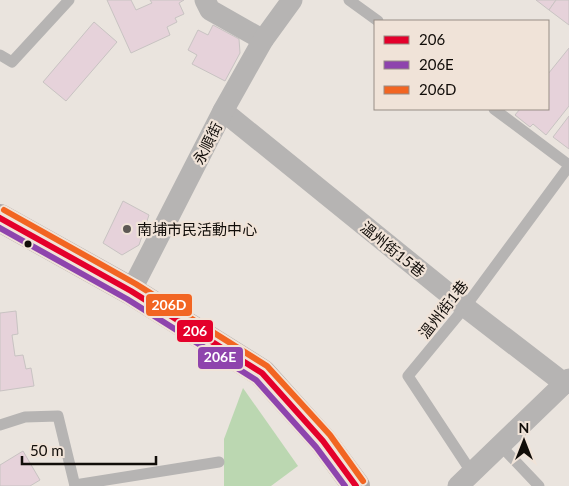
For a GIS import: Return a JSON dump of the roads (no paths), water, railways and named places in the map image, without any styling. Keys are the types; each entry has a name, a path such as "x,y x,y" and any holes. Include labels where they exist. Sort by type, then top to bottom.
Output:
{"main road":[{"path":"0,218 131,291 262,372 323,441 356,486"}],"street":[{"path":"205,0 210,10 263,40"},
{"name":"永順街","path":"131,291 223,111 263,40 292,0"},
{"name":"溫州街15巷","path":"223,111 465,307 567,381"},
{"path":"465,480 567,381"}],"lane":[{"path":"0,55 12,62 69,0"},
{"path":"349,0 377,20"},
{"path":"495,110 569,166"},
{"name":"溫州街1巷","path":"465,480 408,376 465,307 569,166"},
{"path":"0,425 25,417 58,416 75,485 219,462"},
{"path":"501,446 538,486"}],"place":[{"name":"南埔市民活動中心","path":"127,229"}]}
